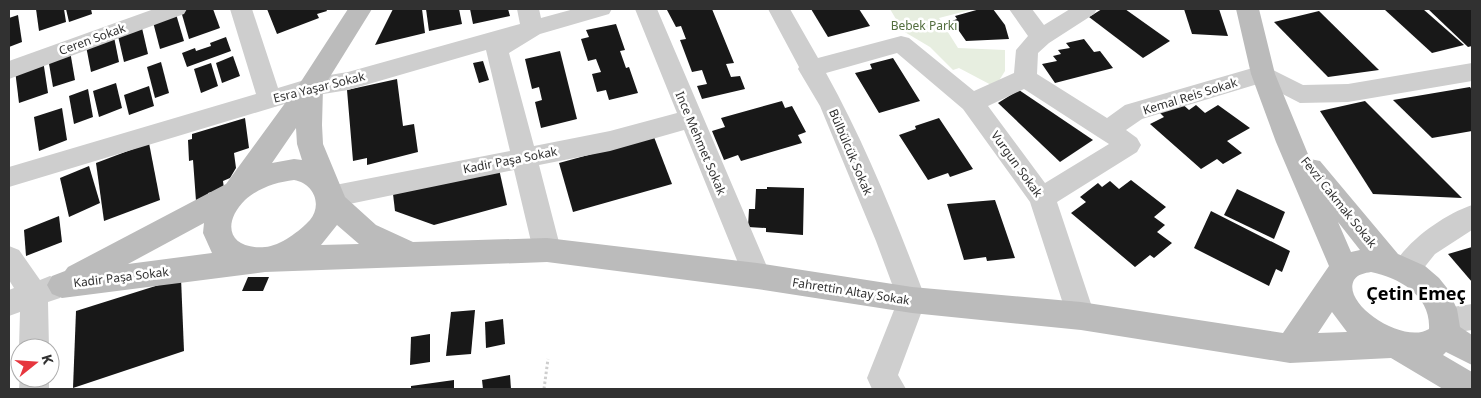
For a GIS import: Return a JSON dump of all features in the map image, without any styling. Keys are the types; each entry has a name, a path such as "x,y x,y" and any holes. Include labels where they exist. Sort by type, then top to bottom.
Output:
{"street":[{"name":"Ceren Sokak","path":"9,70 176,9"},
{"path":"241,9 270,99"},
{"path":"311,87 309,138 330,197 328,212 320,228 306,242 288,253 268,259 250,260 234,256 222,248 217,235 218,220 224,206 311,87 360,9"},
{"name":"Esra Yaşar Sokak","path":"9,177 311,87 348,81 530,19 601,9"},
{"name":"Ince Mehmet Sokak","path":"646,9 690,119 757,276"},
{"name":"Bülbülcük Sokak","path":"779,9 810,69 832,106 890,241 912,300"},
{"path":"1020,9 1041,37"},
{"path":"1026,78 1028,50 1041,37 1086,9"},
{"name":"Fevzi Cakmak Sokak","path":"1248,9 1264,74 1289,142 1344,268"},
{"path":"530,19 497,50 547,250"},
{"name":"Vurgun Sokak","path":"810,69 901,44 972,103 1042,198 1081,316"},
{"path":"1264,74 1300,94 1348,93 1472,72"},
{"name":"Kemal Reis Sokak","path":"1107,130 1134,112 1264,74"},
{"path":"972,103 1026,78"},
{"path":"1026,78 1128,145 1042,198"},
{"name":"Kadir Paşa Sokak","path":"330,197 610,140 690,119"},
{"name":"Fevzi Cakmak Sokak","path":"1289,142 1397,266"},
{"path":"236,192 259,177 286,170 302,171 316,176 325,185 330,197 363,232 410,254"},
{"name":"Kadir Paşa Sokak","path":"22,299 62,285 236,192"},
{"path":"1397,266 1472,216"},
{"name":"Fahrettin Altay Sokak","path":"268,259 547,250 757,276 912,300 1081,316 1290,349 1398,346"},
{"path":"9,258 32,338"},
{"name":"Kadir Paşa Sokak","path":"62,285 268,259"},
{"path":"1290,349 1344,268 1356,261 1371,259 1397,266 1421,280 1433,293 1472,351"},
{"path":"1344,268 1338,279 1338,291 1343,306 1354,321 1370,334 1398,346 1471,389"},
{"path":"881,386 912,300"},
{"path":"1398,346 1423,348 1429,346 1436,343 1454,324"}],"path":[{"path":"544,389 548,359"}],"green space":[{"name":"Bebek Parkı","path":"890,9 974,9 939,18 958,48 1005,50 1005,71 995,87 959,68 953,70 930,47 903,31"}],"building":[{"path":"36,9 64,9 66,22 39,31"},
{"path":"66,9 91,9 92,14 69,22"},
{"path":"186,9 213,9 220,28 189,39 181,11"},
{"path":"267,9 326,9 327,11 317,14 319,18 277,34"},
{"path":"393,9 422,9 425,33 375,45"},
{"path":"426,9 459,9 462,24 429,31"},
{"path":"470,9 508,9 510,16 473,24"},
{"path":"712,9 734,63 726,64 731,77 740,76 745,89 702,99 697,86 707,84 702,70 692,72 680,40 686,39 681,26 676,27 667,10"},
{"path":"811,9 859,9 870,26 828,37"},
{"path":"980,9 993,9 1005,25 1009,39 966,41 952,21 957,19 955,16"},
{"path":"1102,9 1125,9 1170,41 1143,58 1089,17"},
{"path":"1184,9 1219,9 1228,36 1192,34"},
{"path":"1384,9 1423,9 1464,45 1432,53"},
{"path":"1428,9 1472,9 1472,46 1468,47"},
{"path":"1319,11 1379,70 1328,77 1274,22"},
{"path":"176,14 184,41 160,49 153,22"},
{"path":"18,15 22,42 9,47 9,18"},
{"path":"616,24 625,50 620,51 626,68 629,67 638,93 609,100 606,90 597,92 592,74 601,72 596,59 588,61 581,39 589,37 586,30"},
{"path":"142,28 148,54 124,62 118,36"},
{"path":"114,37 119,62 91,72 86,46"},
{"path":"226,37 231,51 187,67 182,53 195,48 196,51 211,46 210,43"},
{"path":"1084,39 1094,52 1100,51 1113,68 1055,83 1042,64 1057,61 1053,56 1061,54 1058,50 1070,48 1066,43"},
{"path":"70,51 75,80 53,87 48,58"},
{"path":"560,51 577,119 541,128 535,102 542,100 539,87 532,89 525,59"},
{"path":"233,56 240,76 222,83 216,63"},
{"path":"893,58 920,101 879,113 855,73 872,69 870,64"},
{"path":"43,60 48,93 19,103 15,70"},
{"path":"483,61 489,80 479,83 473,63"},
{"path":"161,62 169,93 155,98 147,67"},
{"path":"211,63 218,86 201,93 194,69"},
{"path":"397,79 403,126 414,124 418,152 367,165 367,158 353,161 347,90"},
{"path":"116,83 122,108 99,117 93,91"},
{"path":"149,86 154,106 129,115 124,95"},
{"path":"1470,87 1472,90 1472,131 1432,138 1393,100"},
{"path":"88,89 93,117 74,124 69,96"},
{"path":"1019,90 1093,140 1060,162 998,103"},
{"path":"782,101 785,108 792,106 806,132 798,135 802,143 741,161 738,155 724,160 712,131 725,127 721,118"},
{"path":"1365,101 1462,198 1373,194 1320,111"},
{"path":"1180,102 1189,110 1196,105 1205,113 1218,105 1250,128 1227,141 1242,153 1223,164 1217,159 1201,169 1150,124 1164,117 1160,113"},
{"path":"62,108 67,140 39,151 34,117"},
{"path":"245,118 249,148 234,153 236,168 230,178 223,181 224,189 208,193 208,197 196,201 193,160 189,161 188,140 192,139 192,134"},
{"path":"939,118 973,169 950,177 948,173 928,180 899,135 916,129 915,126"},
{"path":"654,137 672,184 573,212 559,163"},
{"path":"149,143 160,200 104,221 96,163"},
{"path":"89,166 100,203 69,217 60,178"},
{"path":"499,169 507,205 434,225 395,211 393,194"},
{"path":"1131,180 1166,207 1154,217 1165,225 1157,232 1172,243 1154,258 1150,255 1135,267 1071,213 1086,202 1080,197 1098,183 1102,187 1110,181 1119,189"},
{"path":"767,187 804,188 803,235 766,232 766,228 748,227 749,209 755,209 756,189 767,189"},
{"path":"1237,189 1285,212 1274,239 1224,215"},
{"path":"995,200 1015,258 987,261 986,257 964,260 947,204"},
{"path":"1211,211 1290,251 1282,272 1276,269 1269,286 1194,248"},
{"path":"59,216 62,242 26,256 24,230"},
{"path":"1472,247 1472,282 1448,254"},
{"path":"248,277 269,277 263,291 242,291"},
{"path":"181,278 184,351 73,388 76,311"},
{"path":"475,310 471,354 446,356 451,312"},
{"path":"503,319 505,344 486,348 485,322"},
{"path":"430,334 430,362 410,365 411,337"},
{"path":"510,375 511,389 483,389 482,380"},
{"path":"454,380 454,389 411,389 411,386"}],"district":[{"name":"Çetin Emeç","path":"1416,293"}]}
